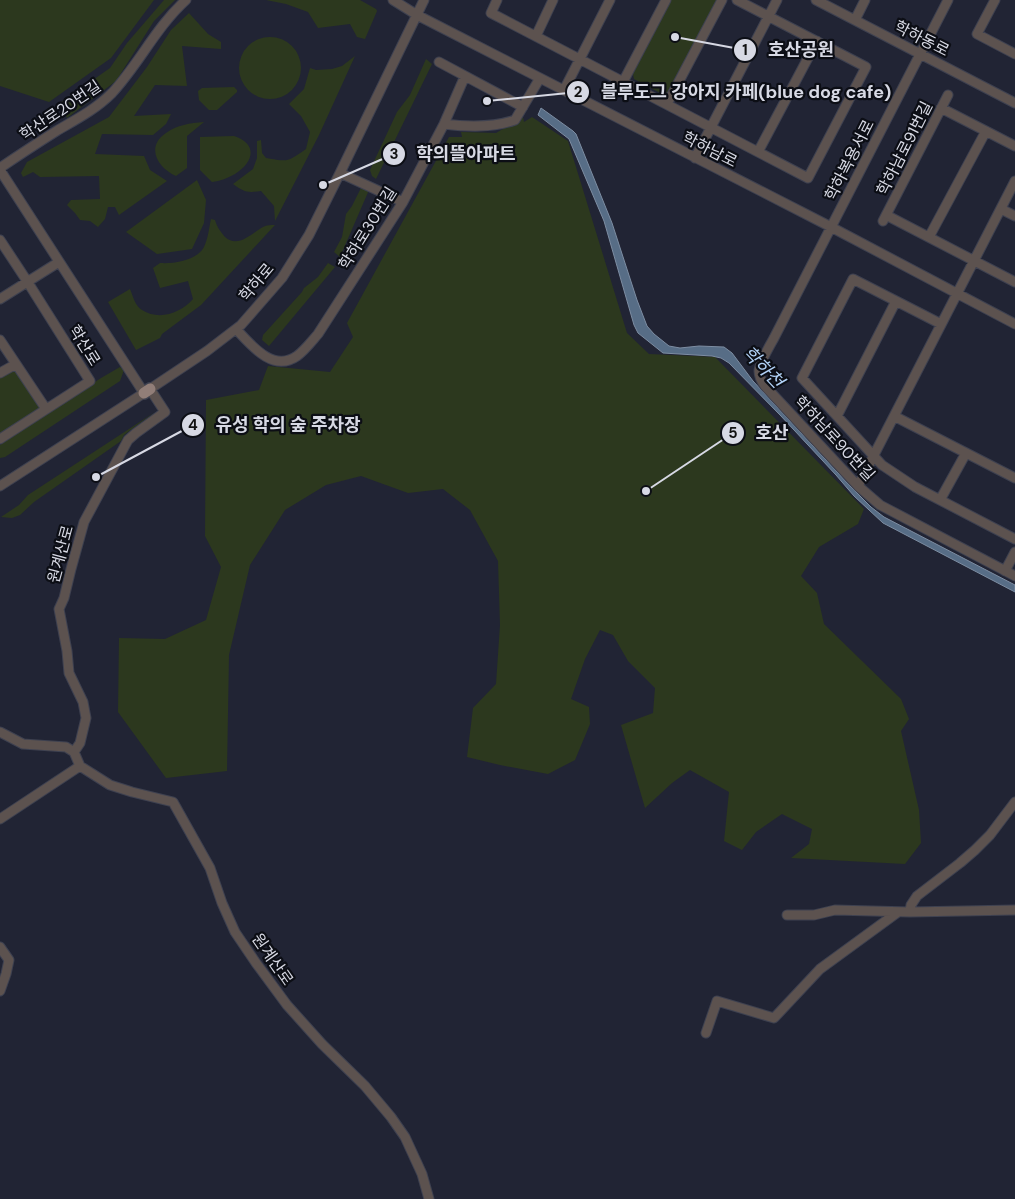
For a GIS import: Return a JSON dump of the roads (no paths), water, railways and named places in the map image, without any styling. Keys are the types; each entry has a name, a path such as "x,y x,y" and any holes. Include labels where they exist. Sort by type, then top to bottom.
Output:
{"street":[{"name":"학산로20번길","path":"0,169 92,110 111,94 127,76 175,9 186,0"},
{"name":"학하남로","path":"393,0 417,15 831,227 1015,324"},
{"name":"학하로","path":"0,486 207,351 241,325 282,278 309,235 424,0"},
{"path":"497,0 491,13 808,178 866,67 737,0"},
{"path":"536,36 553,0"},
{"path":"564,90 610,0"},
{"path":"623,82 666,0"},
{"path":"667,104 722,0"},
{"path":"695,158 777,0"},
{"name":"학하동로","path":"816,0 1015,103"},
{"path":"855,20 865,0"},
{"name":"학하복용서로","path":"831,227 948,0"},
{"path":"995,0 977,34 1015,54"},
{"path":"758,152 817,41"},
{"path":"439,62 523,107"},
{"name":"학하로30번길","path":"236,329 256,350 269,359 288,361 306,349 318,334 403,202 444,124 465,76"},
{"path":"444,124 474,126 505,123 515,120 540,78"},
{"name":"학하남로91번길","path":"948,95 884,218 930,238 1015,282"},
{"path":"941,108 1015,146"},
{"path":"930,238 986,131"},
{"name":"학산로","path":"0,169 59,262 147,391"},
{"path":"340,173 403,202"},
{"path":"858,486 1015,182"},
{"path":"1001,209 1015,216"},
{"name":"학하남로90번길","path":"831,227 760,367 758,373 761,380 858,486 880,505 1015,576"},
{"path":"0,240 28,281"},
{"path":"0,299 59,262"},
{"path":"941,324 853,279 802,378 882,465 915,487 1015,539"},
{"name":"학산로","path":"0,439 90,382 28,281"},
{"path":"837,416 896,301"},
{"path":"0,340 46,410"},
{"path":"0,373 16,364"},
{"name":"원계산로","path":"74,752 80,743 86,718 83,702 69,673 59,609 64,598 84,522 128,440 165,412 147,391"},
{"path":"894,416 1015,478"},
{"path":"940,500 966,453"},
{"path":"1005,571 1015,552"},
{"path":"0,732 23,744 66,747 74,752 80,766 0,819"},
{"name":"원계산로","path":"80,766 110,785 173,802 210,868 222,903 236,932 287,1005 322,1044 365,1086 406,1137 422,1174 429,1199"},
{"path":"910,912 917,896 975,850 990,835 1015,802"},
{"path":"786,916 814,915 836,910 910,912 1015,910"},
{"path":"706,1034 716,1000 774,1018 820,968 898,912"},
{"path":"0,947 9,960 0,991"}],"water":[{"path":"541,108 576,134 612,223 647,326 654,334 669,346 680,348 699,346 724,347 732,353 753,381 871,507 884,517 1015,585 1015,592 883,523 854,496 780,415 729,363 721,358 712,356 663,353 638,333 634,325 604,221 569,139 538,115"}],"place":[{"name":"호산공원","path":"675,37"},
{"name":"블루도그 강아지 카페(blue dog cafe)","path":"487,101"},
{"name":"학의뜰아파트","path":"323,185"},
{"name":"유성 학의 숲 주차장","path":"96,477"},
{"name":"호산","path":"646,491"}],"water label":[{"name":"학하천","path":"763,367"}]}
